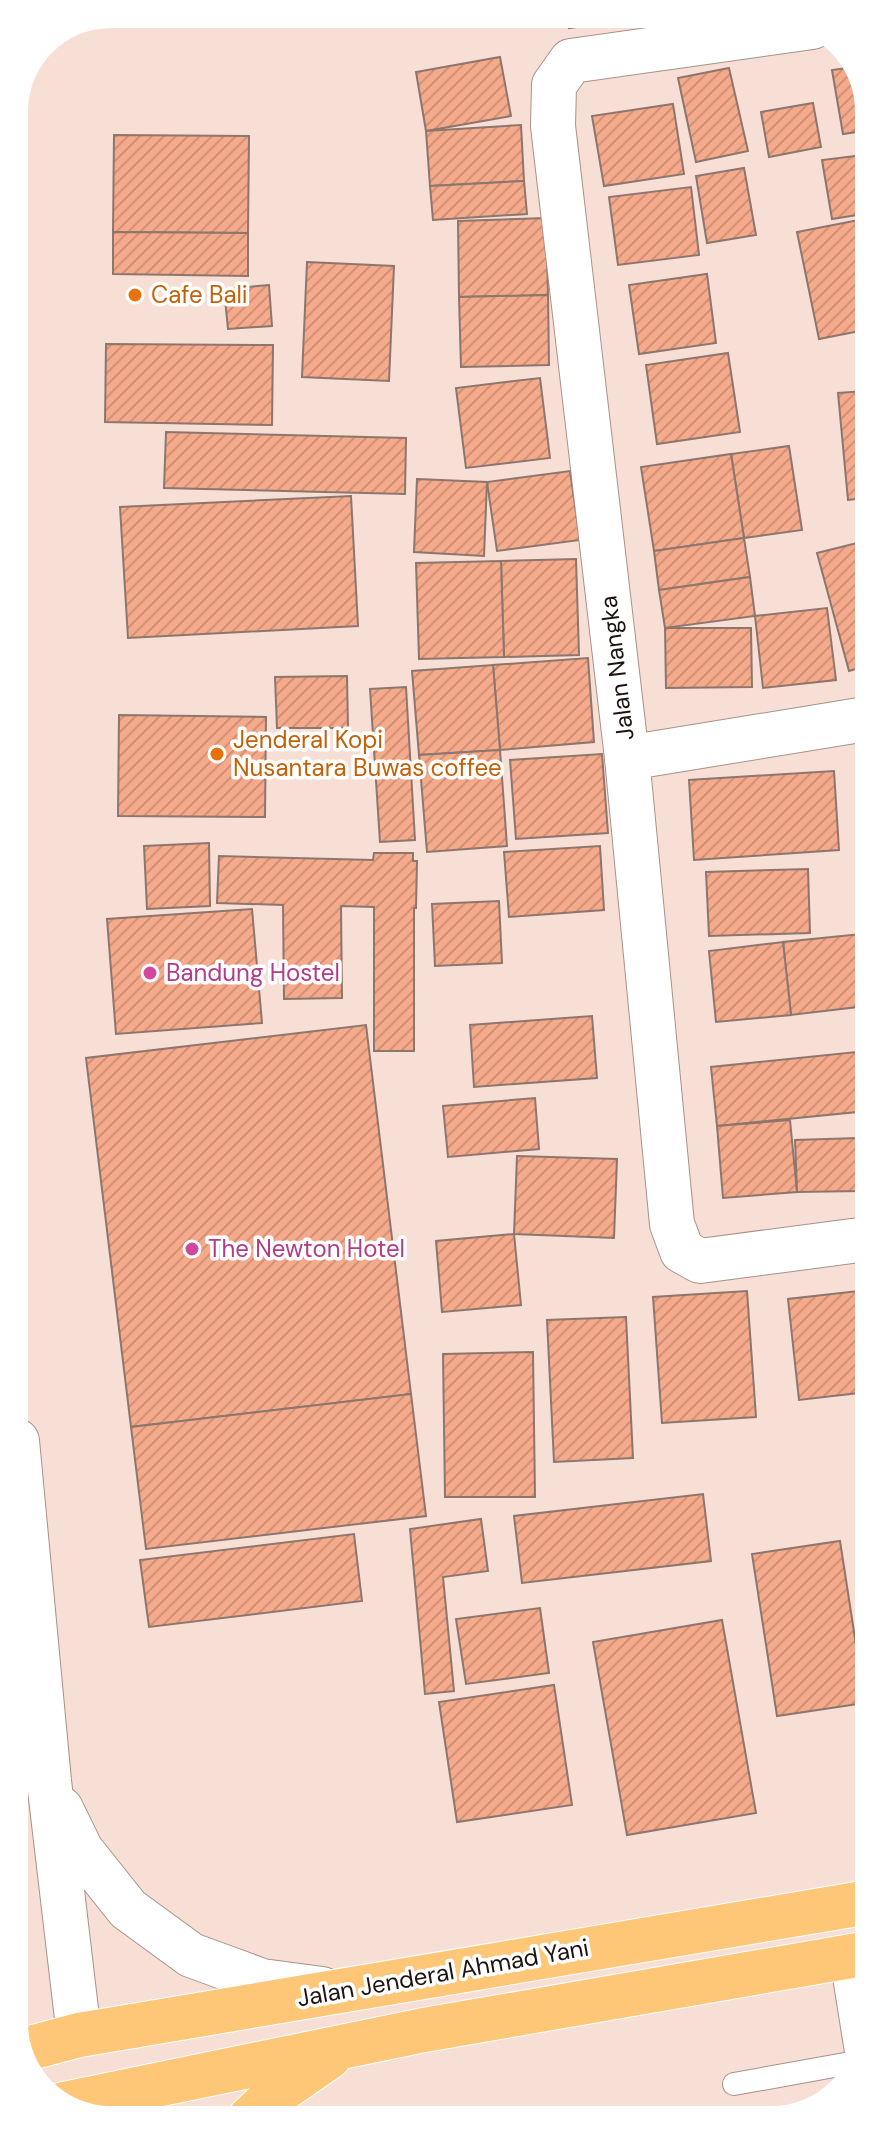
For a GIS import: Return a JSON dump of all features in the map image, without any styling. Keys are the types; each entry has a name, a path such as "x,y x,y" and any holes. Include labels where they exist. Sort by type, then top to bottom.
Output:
{"main road":[{"name":"Jalan Jenderal Ahmad Yani","path":"32,2048 79,2035 855,1904"},
{"path":"92,2103 348,2045 855,1955"},
{"path":"79,2035 81,2101"},
{"path":"263,2106 348,2045"}],"street":[{"name":"Jalan Nangka","path":"790,30 571,61 554,85 553,126 627,758 672,1224 682,1251 700,1261 855,1241"},
{"path":"627,758 855,721"},
{"path":"28,1558 49,1781 79,2035"},
{"path":"49,1781 81,1850 128,1909 191,1955 262,1981 337,1991"}],"lane":[{"path":"734,2084 844,2064"}],"building":[{"path":"500,57 511,116 426,131 416,72"},
{"path":"729,68 748,151 696,162 678,78"},
{"path":"843,69 851,84 855,132 843,134 832,70"},
{"path":"813,103 821,147 769,157 761,112"},
{"path":"673,104 684,174 604,186 592,116"},
{"path":"521,125 524,181 430,186 426,131"},
{"path":"114,135 249,136 248,233 113,232"},
{"path":"855,156 855,215 832,219 822,160"},
{"path":"744,168 756,235 707,243 696,176"},
{"path":"524,181 527,214 433,220 430,186"},
{"path":"691,187 699,255 618,265 609,197"},
{"path":"546,218 548,295 459,297 458,221"},
{"path":"855,221 855,332 819,339 797,232"},
{"path":"113,232 248,233 248,276 113,274"},
{"path":"307,262 394,266 389,381 302,377"},
{"path":"707,274 716,343 639,354 629,285"},
{"path":"269,285 272,326 228,329 224,289"},
{"path":"548,295 549,365 461,367 459,297"},
{"path":"106,344 273,345 272,425 105,422"},
{"path":"728,353 740,432 657,444 646,365"},
{"path":"540,378 550,458 466,468 456,388"},
{"path":"855,392 855,499 848,500 838,393"},
{"path":"166,432 406,438 405,494 164,488"},
{"path":"789,446 802,530 744,538 731,454"},
{"path":"731,454 744,538 654,551 641,467"},
{"path":"570,471 580,540 497,551 487,482"},
{"path":"417,479 487,482 484,556 414,552"},
{"path":"351,496 358,626 128,638 120,507"},
{"path":"744,538 750,577 659,590 654,551"},
{"path":"855,544 855,669 849,671 817,553"},
{"path":"576,559 579,655 504,657 501,561"},
{"path":"501,561 504,657 419,659 416,563"},
{"path":"750,577 755,616 665,628 659,590"},
{"path":"827,608 836,680 763,688 755,616"},
{"path":"665,628 751,628 752,687 666,688"},
{"path":"588,658 594,742 500,750 493,665"},
{"path":"493,665 500,750 419,755 412,671"},
{"path":"347,676 348,728 277,728 275,677"},
{"path":"406,687 415,840 380,842 370,689"},
{"path":"119,715 266,717 265,817 118,816"},
{"path":"500,750 507,846 427,852 419,755"},
{"path":"602,754 608,833 516,839 510,760"},
{"path":"834,771 839,850 694,860 689,780"},
{"path":"209,843 210,906 147,909 144,846"},
{"path":"600,846 604,910 509,917 504,852"},
{"path":"374,853 413,853 413,861 417,861 414,1051 374,1051 374,907 341,906 342,998 284,999 283,905 217,903 219,856 373,860"},
{"path":"808,869 810,933 709,936 706,872"},
{"path":"499,901 502,963 435,966 432,904"},
{"path":"252,909 262,1023 116,1034 107,919"},
{"path":"855,935 855,1007 791,1015 783,942"},
{"path":"783,942 791,1015 716,1022 709,951"},
{"path":"592,1016 597,1078 474,1087 470,1025"},
{"path":"366,1025 411,1394 131,1427 86,1058"},
{"path":"855,1052 855,1112 717,1126 711,1067"},
{"path":"535,1098 539,1149 448,1157 443,1106"},
{"path":"790,1120 797,1192 723,1198 717,1126"},
{"path":"855,1138 855,1191 797,1192 795,1140"},
{"path":"517,1156 617,1159 614,1238 514,1234"},
{"path":"514,1234 521,1305 442,1312 436,1241"},
{"path":"747,1291 756,1417 662,1423 653,1297"},
{"path":"855,1291 855,1393 799,1400 788,1299"},
{"path":"626,1317 633,1458 554,1462 547,1320"},
{"path":"533,1352 535,1497 445,1497 443,1354"},
{"path":"411,1394 426,1516 146,1549 131,1427"},
{"path":"703,1494 711,1561 522,1583 514,1516"},
{"path":"481,1519 488,1571 443,1577 454,1691 425,1694 410,1529"},
{"path":"354,1534 362,1601 149,1627 140,1560"},
{"path":"840,1541 855,1638 855,1704 777,1716 752,1554"},
{"path":"540,1608 549,1673 466,1684 456,1619"},
{"path":"722,1620 756,1813 627,1835 593,1642"},
{"path":"554,1685 572,1805 457,1822 439,1702"}],"place":[{"name":"Cafe Bali","path":"135,295"},
{"name":"Jenderal Kopi Nusantara Buwas coffee","path":"217,754"},
{"name":"Bandung Hostel","path":"150,973"},
{"name":"The Newton Hotel","path":"192,1249"}]}
